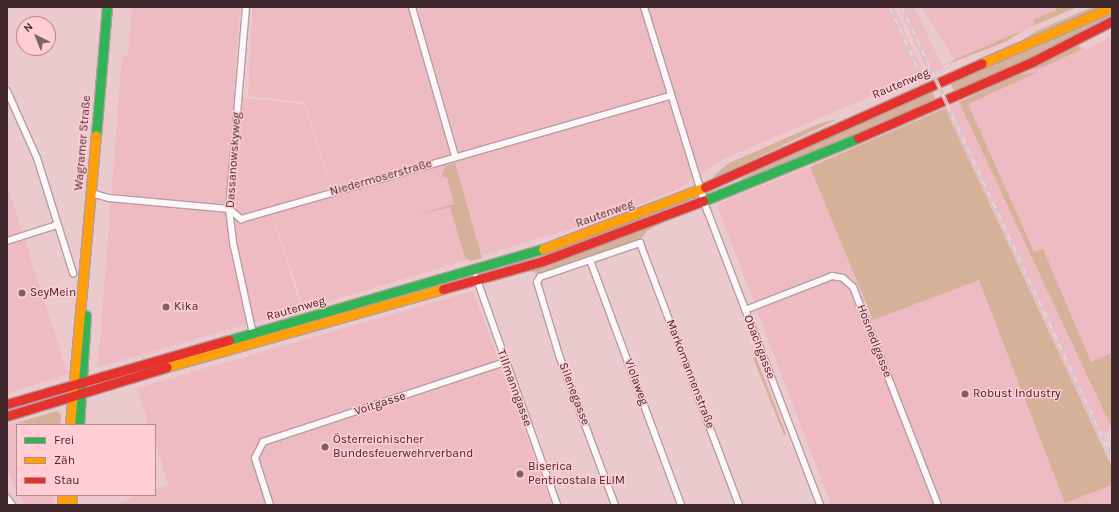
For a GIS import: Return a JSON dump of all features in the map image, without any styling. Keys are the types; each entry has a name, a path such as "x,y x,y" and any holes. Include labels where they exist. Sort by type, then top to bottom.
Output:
{"main road":[{"name":"Wagramer Straße","path":"70,424 81,282 91,193 107,7"},
{"name":"Rautenweg","path":"84,387 253,334 538,251 701,189 845,122 1112,7"},
{"name":"Rautenweg","path":"84,387 478,281 543,262 704,200 909,116 1034,61 1112,21"},
{"name":"Wagramer Straße","path":"79,424 84,387 85,298 81,282"},
{"path":"7,404 74,385 84,387"},
{"path":"7,416 72,395 84,387"}],"street":[{"name":"Dassanowskyweg","path":"246,7 229,208 234,247 253,334"},
{"path":"412,7 455,156"},
{"name":"Obachgasse","path":"644,7 670,96 704,200 820,505"},
{"path":"7,91 37,158 73,273"},
{"name":"Niedermoserstraße","path":"91,193 109,198 229,208 241,219 455,156 670,96"},
{"path":"7,241 57,225"},
{"name":"Markomannenstraße","path":"590,260 640,243 739,505"},
{"name":"Silenegasse","path":"590,260 540,277 537,282 559,355 615,505"},
{"name":"Violaweg","path":"590,260 681,505"},
{"name":"Tillmanngasse","path":"474,270 505,362 557,505"},
{"name":"Hosnedlgasse","path":"745,310 832,276 843,278 853,287 938,505"},
{"name":"Voitgasse","path":"270,505 255,458 257,449 263,442 505,362"}],"shaded area":[{"path":"132,7 240,7 234,97 304,104 330,187 272,213 301,309 98,367 122,56 128,55"},
{"path":"252,7 894,7 924,74 723,159 678,189 603,219 304,309 273,214 331,188 305,102 248,96"},
{"path":"899,7 914,7 944,69 929,75"},
{"path":"922,7 1077,7 954,60"},
{"path":"1056,7 1077,7 1035,25 1033,20 1056,10"},
{"path":"1092,7 1104,7 1020,42 1036,31"},
{"path":"1109,11 1111,16 1058,45 955,92 949,81"},
{"path":"1028,28 1005,42 943,66 954,60"},
{"path":"1112,36 1112,420 962,102 1078,46 1087,49"},
{"path":"1078,46 1082,49 1043,67 1019,72"},
{"path":"1038,72 968,104 1034,252 1043,249 1091,362 1112,353 1112,429 959,102 1017,75"},
{"path":"931,89 936,100 719,192 792,150"},
{"path":"959,102 1112,429 1098,436 945,108"},
{"path":"945,108 1112,467 1112,485 1065,503 979,280 873,320 810,167"},
{"path":"838,119 714,178 713,176 729,163 818,124"},
{"path":"455,163 482,258 471,261 465,258 450,207 415,215 454,204 447,178 442,176 445,166"},
{"path":"810,167 873,320 1013,267 1112,482 1112,505 831,505 718,208 719,203"},
{"name":"SeyMein","path":"7,185 68,374 7,394"},
{"path":"645,217 618,232 540,256 558,249"},
{"path":"669,219 647,231 640,241 539,274 530,271 494,282 493,279"},
{"path":"473,291 552,505 116,505 136,496 156,496 156,489 169,485 156,446 156,424 149,424 137,388"},
{"path":"756,357 786,434 784,435 753,358"},
{"path":"57,411 61,415 60,424 16,424 16,491 7,468 7,425"},
{"path":"57,411 61,415 60,424 17,423"},
{"path":"19,496 54,496 54,505 25,505"}],"railway":[{"path":"890,7 920,73"},
{"path":"902,7 1112,458"}],"traffic: fast":[{"path":"96,135 107,7"},
{"path":"703,201 858,138"},
{"path":"229,340 543,249"},
{"path":"79,424 86,315"}],"traffic: slow":[{"path":"982,63 1112,7"},
{"path":"70,424 96,135"},
{"path":"543,249 705,187"},
{"path":"167,367 443,289"},
{"path":"62,496 62,505"},
{"path":"71,505 72,496"}],"traffic: jam":[{"path":"858,138 1034,61 1112,21"},
{"path":"705,187 982,63"},
{"path":"443,289 543,261 703,201"},
{"path":"7,404 229,340"},
{"path":"7,416 167,367"}],"place":[{"name":"SeyMein","path":"22,293"},
{"name":"Kika","path":"166,307"},
{"name":"Robust Industry","path":"965,394"},
{"name":"Österreichischer Bundesfeuerwehrverband","path":"325,447"},
{"name":"Biserica Penticostala ELIM","path":"520,474"}]}
